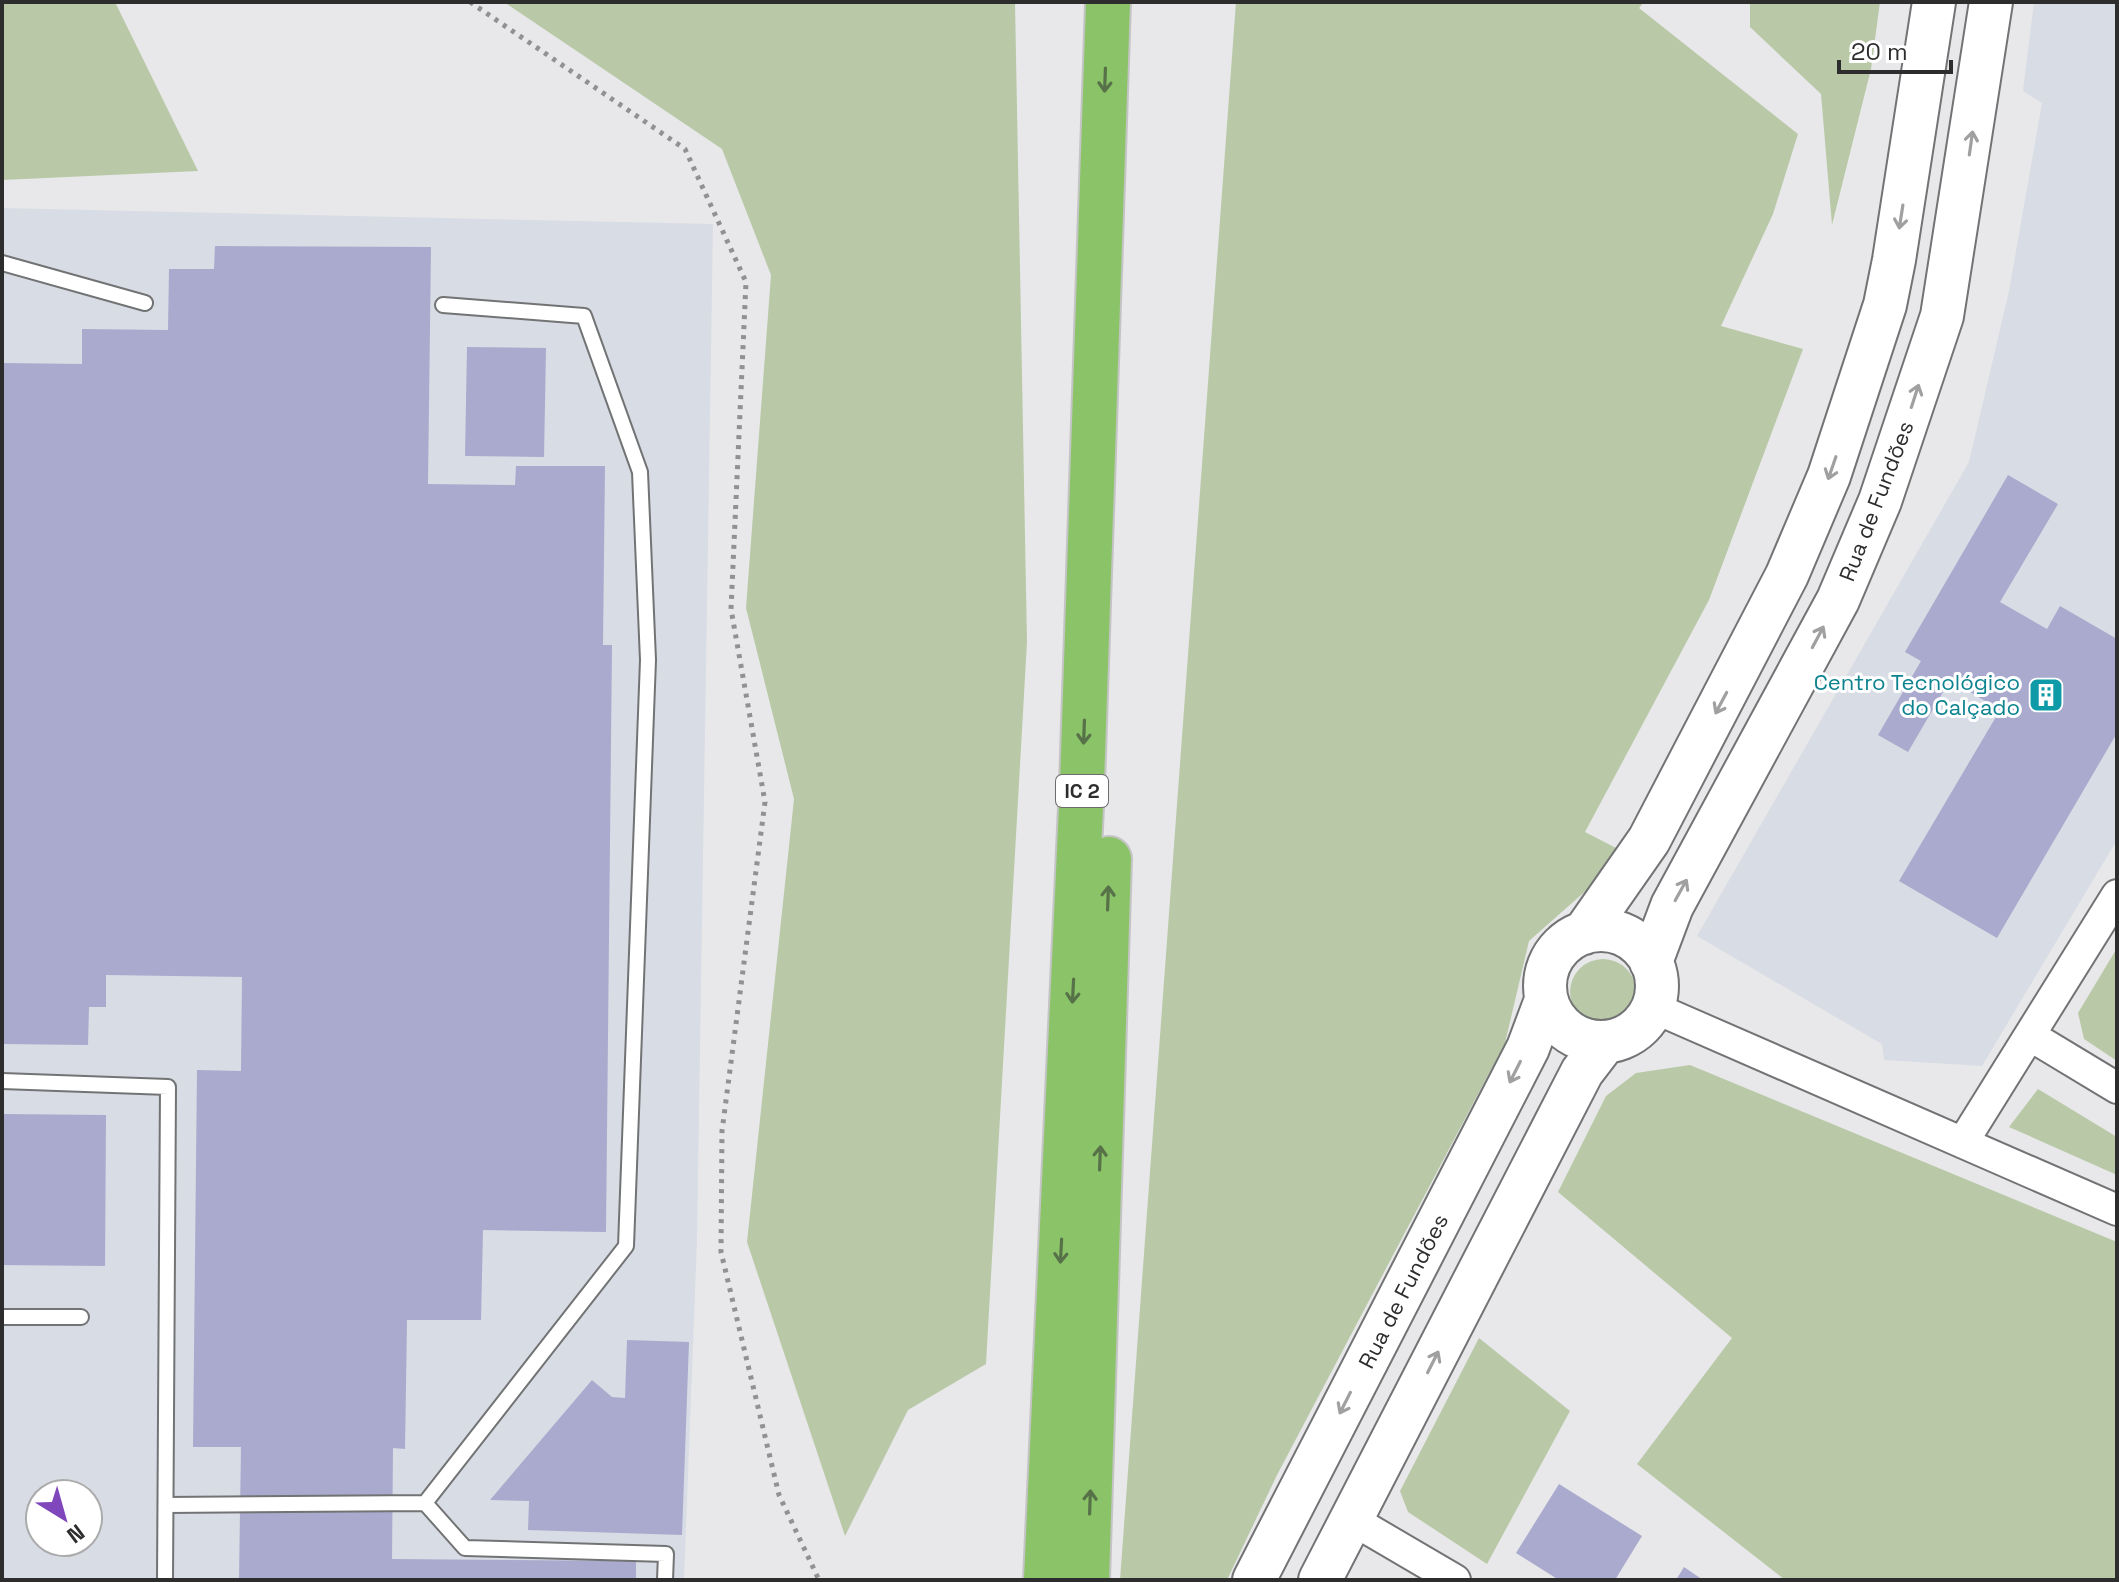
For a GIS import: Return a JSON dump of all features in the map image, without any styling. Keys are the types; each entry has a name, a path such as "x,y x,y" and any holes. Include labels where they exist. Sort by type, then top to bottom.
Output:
{"highway":[{"name":"IC 2","path":"1046,1580 1082,784 1108,2"},
{"name":"IC 2","path":"1087,1580 1137,2"}],"main road":[{"name":"Rua de Fundões","path":"1254,1580 1528,1048 1546,1000 1544,983 1552,959 1568,940 1584,933 1649,840 1780,588 1829,476 1885,305 1934,2"},
{"name":"Rua de Fundões","path":"1652,1007 1656,977 1651,962 1672,906 1838,600 1880,501 1942,316 1991,2"},
{"path":"1584,933 1600,930 1631,938 1651,962"},
{"path":"1546,1000 1554,1018 1568,1032 1586,1040 1605,1042 1620,1039 1634,1031 1652,1007"},
{"path":"1320,1580 1582,1072 1605,1042"}],"street":[{"path":"1963,1142 2117,895"},
{"path":"1652,1007 2117,1210"},
{"path":"2031,1036 2117,1088"},
{"path":"1351,1519 1455,1580"}],"lane":[{"path":"2,263 145,303"},
{"path":"425,1503 626,1246 648,660 640,472 584,316 443,305"},
{"path":"2,1081 168,1087 165,1580"},
{"path":"2,1317 81,1317"},
{"path":"166,1505 425,1503 465,1548 666,1554 665,1580"}],"path":[{"path":"470,2 685,149 746,282 731,609 765,802 722,1131 721,1252 779,1495 819,1580"}],"shaded area":[{"name":"Centro Tecnológico do Calçado","path":"2034,2 2117,2 2117,840 1982,1066 1884,1060 1882,1044 1697,936 1969,462 2009,291 2042,103 2023,91"},
{"path":"2,208 713,224 697,1240 684,1580 2,1580"}],"green space":[{"path":"2,2 115,2 198,171 2,180"},
{"path":"504,2 1015,2 1027,642 986,1364 908,1410 845,1536 747,1242 794,799 746,608 771,275 722,149"},
{"path":"1236,2 1644,2 1639,8 1798,134 1773,214 1721,326 1803,349 1709,600 1585,832 1618,849 1598,880 1529,941 1505,1043 1277,1475 1227,1580 1120,1580"},
{"path":"1750,2 1880,2 1871,69 1832,225 1821,94 1750,27"},
{"path":"2117,948 2117,1061 2084,1039 2078,1013"},
{"path":"1596,959 1610,959 1622,964 1631,973 1636,992 1634,1005 1627,1016 1610,1025 1596,1025 1584,1020 1575,1011 1570,999 1570,985 1575,973 1584,964"},
{"path":"1690,1065 2117,1242 2117,1580 1785,1580 1637,1464 1732,1338 1558,1192 1606,1096 1636,1073"},
{"path":"2038,1089 2117,1137 2117,1175 2009,1127"},
{"path":"1479,1338 1570,1411 1487,1564 1408,1512 1400,1491"}],"building":[{"path":"215,246 431,247 428,484 515,485 516,466 605,466 603,645 612,645 606,1232 483,1230 481,1320 407,1320 405,1449 393,1448 392,1559 636,1561 636,1580 239,1580 241,1447 193,1447 197,1070 241,1071 242,977 106,975 106,1007 89,1007 88,1045 2,1044 2,363 82,364 82,329 168,330 169,269 214,269"},
{"path":"467,347 546,348 544,457 465,456"},
{"name":"Centro Tecnológico do Calçado","path":"2008,475 2058,504 2000,602 2047,629 2060,606 2117,639 2117,733 1997,938 1899,881 2000,710 1950,680 1908,752 1878,735 1921,661 1905,652"},
{"path":"2,1114 106,1115 105,1266 2,1265"},
{"path":"627,1340 689,1342 682,1535 528,1530 529,1501 490,1500 592,1380 612,1397 625,1398"},
{"path":"1559,1484 1642,1536 1615,1580 1559,1580 1516,1553"},
{"path":"1684,1567 1703,1580 1676,1580"}],"place":[{"name":"Centro Tecnológico do Calçado","path":"2046,695"}]}
